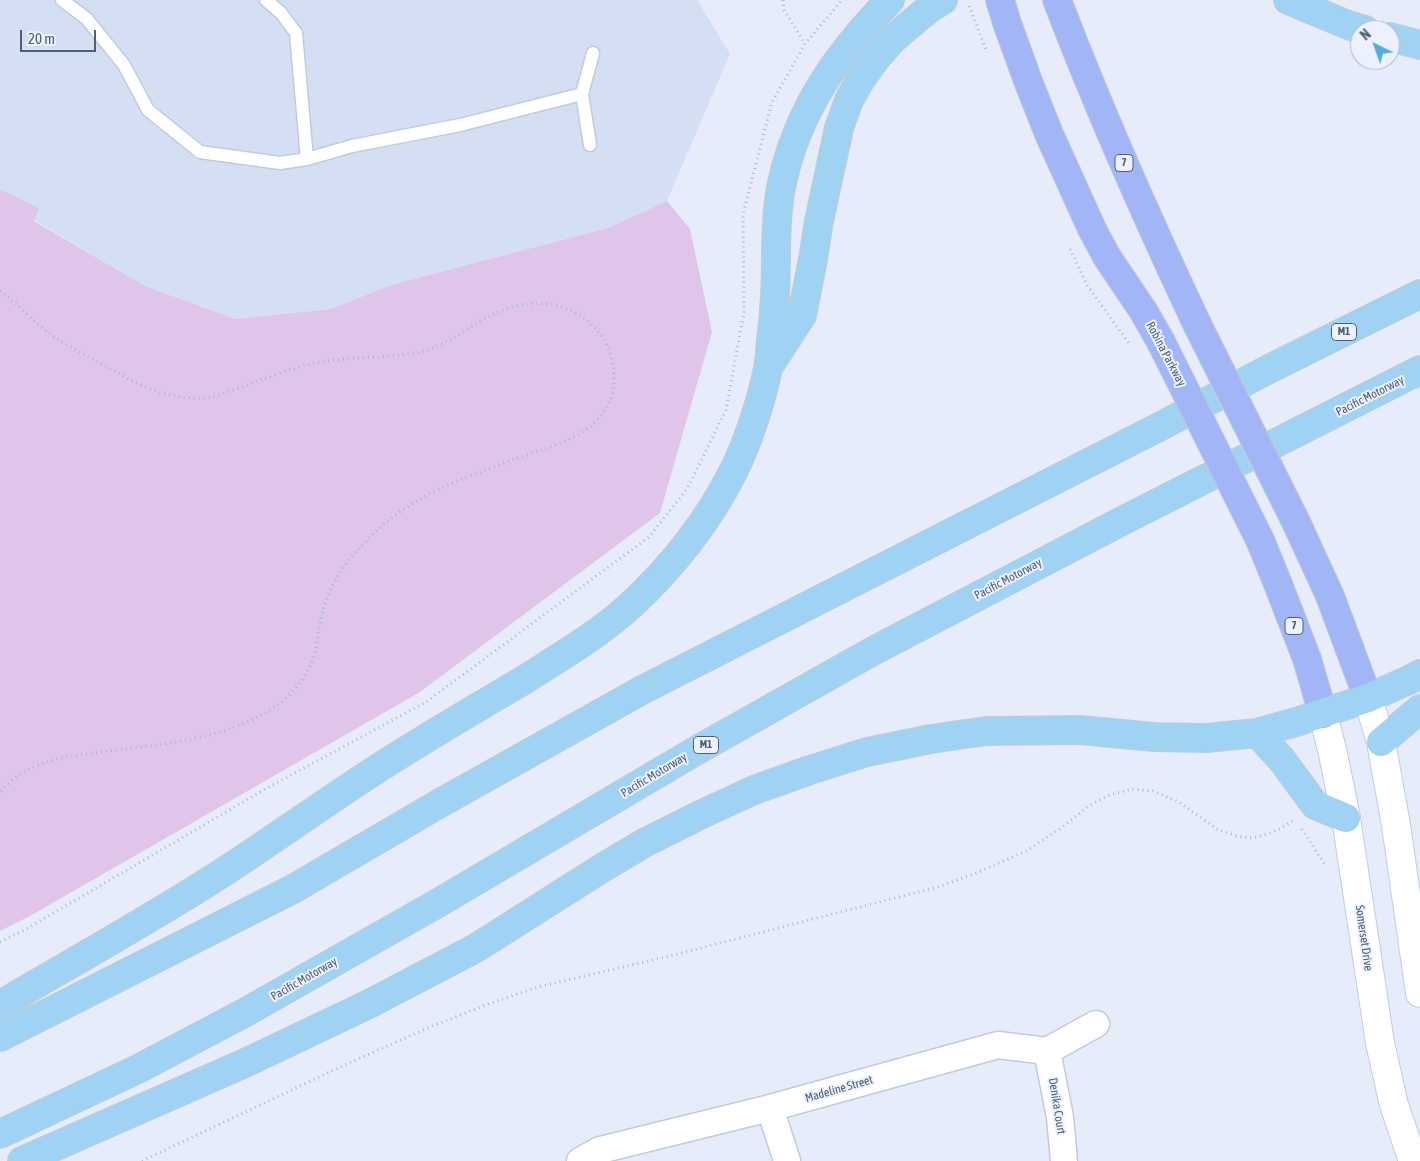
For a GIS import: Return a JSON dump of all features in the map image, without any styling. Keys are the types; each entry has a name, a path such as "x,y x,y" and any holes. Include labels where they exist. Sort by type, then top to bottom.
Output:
{"highway":[{"path":"0,1005 120,936 216,877 378,769 586,640 629,608 664,572 688,544 711,511 735,468 753,420 769,366 775,299 776,233 781,186 790,152 803,119 825,78 840,56 863,27 890,0"},
{"path":"769,366 802,315 819,221 839,128 849,100 861,79 893,39 926,11 943,0"},
{"path":"1288,0 1350,26"},
{"path":"1400,40 1420,45"},
{"name":"M1","path":"0,1037 293,888 644,689 1269,369 1420,294"},
{"name":"Pacific Motorway","path":"0,1134 138,1069 246,1012 438,903 699,749 890,642 1122,521 1420,370"},
{"path":"22,1161 245,1063 369,1004 476,948 646,842 754,790 810,770 867,752 931,738 986,731 1080,730 1154,737 1206,738 1257,733 1368,698 1420,674"},
{"path":"1381,742 1420,709"},
{"path":"1257,733 1282,760 1315,805 1346,818"}],"main road":[{"name":"Robina Parkway","path":"1000,0 1028,81 1049,134 1092,229 1107,257 1144,312 1161,342 1260,540 1303,650 1322,714"},
{"name":"7","path":"1058,0 1109,129 1169,264 1296,522 1330,596 1368,698"},
{"path":"1368,698 1381,742 1396,825 1420,993"},
{"name":"Somerset Drive","path":"1322,714 1334,754 1346,818 1380,1044 1394,1106 1414,1161"}],"street":[{"path":"1047,1051 1096,1024"},
{"name":"Madeline Street","path":"580,1161 600,1150 770,1108 998,1045 1047,1051"},
{"name":"Denika Court","path":"1047,1051 1060,1117 1064,1161"},
{"path":"770,1108 788,1161"}],"lane":[{"path":"62,0 87,19 124,65 148,110 200,152 280,163 307,159 352,146 460,125 582,94"},
{"path":"266,0 281,13 296,33 307,159"},
{"path":"590,145 582,94 593,53"}],"path":[{"path":"783,0 784,10 805,44"},
{"path":"0,942 28,928 267,788 426,702 649,537 687,489 726,410 744,312 743,214 772,102 805,44 842,0"},
{"path":"0,291 12,299 46,331 66,345 146,388 186,398 201,399 217,396 279,374 326,361 389,357 425,350 457,336 489,316 505,310 536,303 551,304 565,308 592,324 608,348 615,374 614,388 609,403 598,420 579,433 558,445 526,454 435,490 394,516 375,531 343,566 332,585 324,605 312,663 294,689 283,700 263,714 238,727 187,741 52,760 37,765 19,776 5,786 0,793"},
{"path":"142,1161 338,1068 430,1027 488,1004 538,987 678,954 941,886 979,872 1026,851 1061,828 1090,805 1107,796 1131,789 1153,791 1179,802 1218,829 1236,836 1252,838 1281,828 1315,805"}],"shaded area":[{"path":"0,0 697,0 730,54 667,201 608,228 391,285 331,309 235,319 145,286 34,220 39,208 0,189"},
{"path":"0,189 39,208 34,221 145,286 235,319 331,309 391,285 608,228 667,201 690,229 712,332 660,513 420,692 30,916 0,931"}]}
